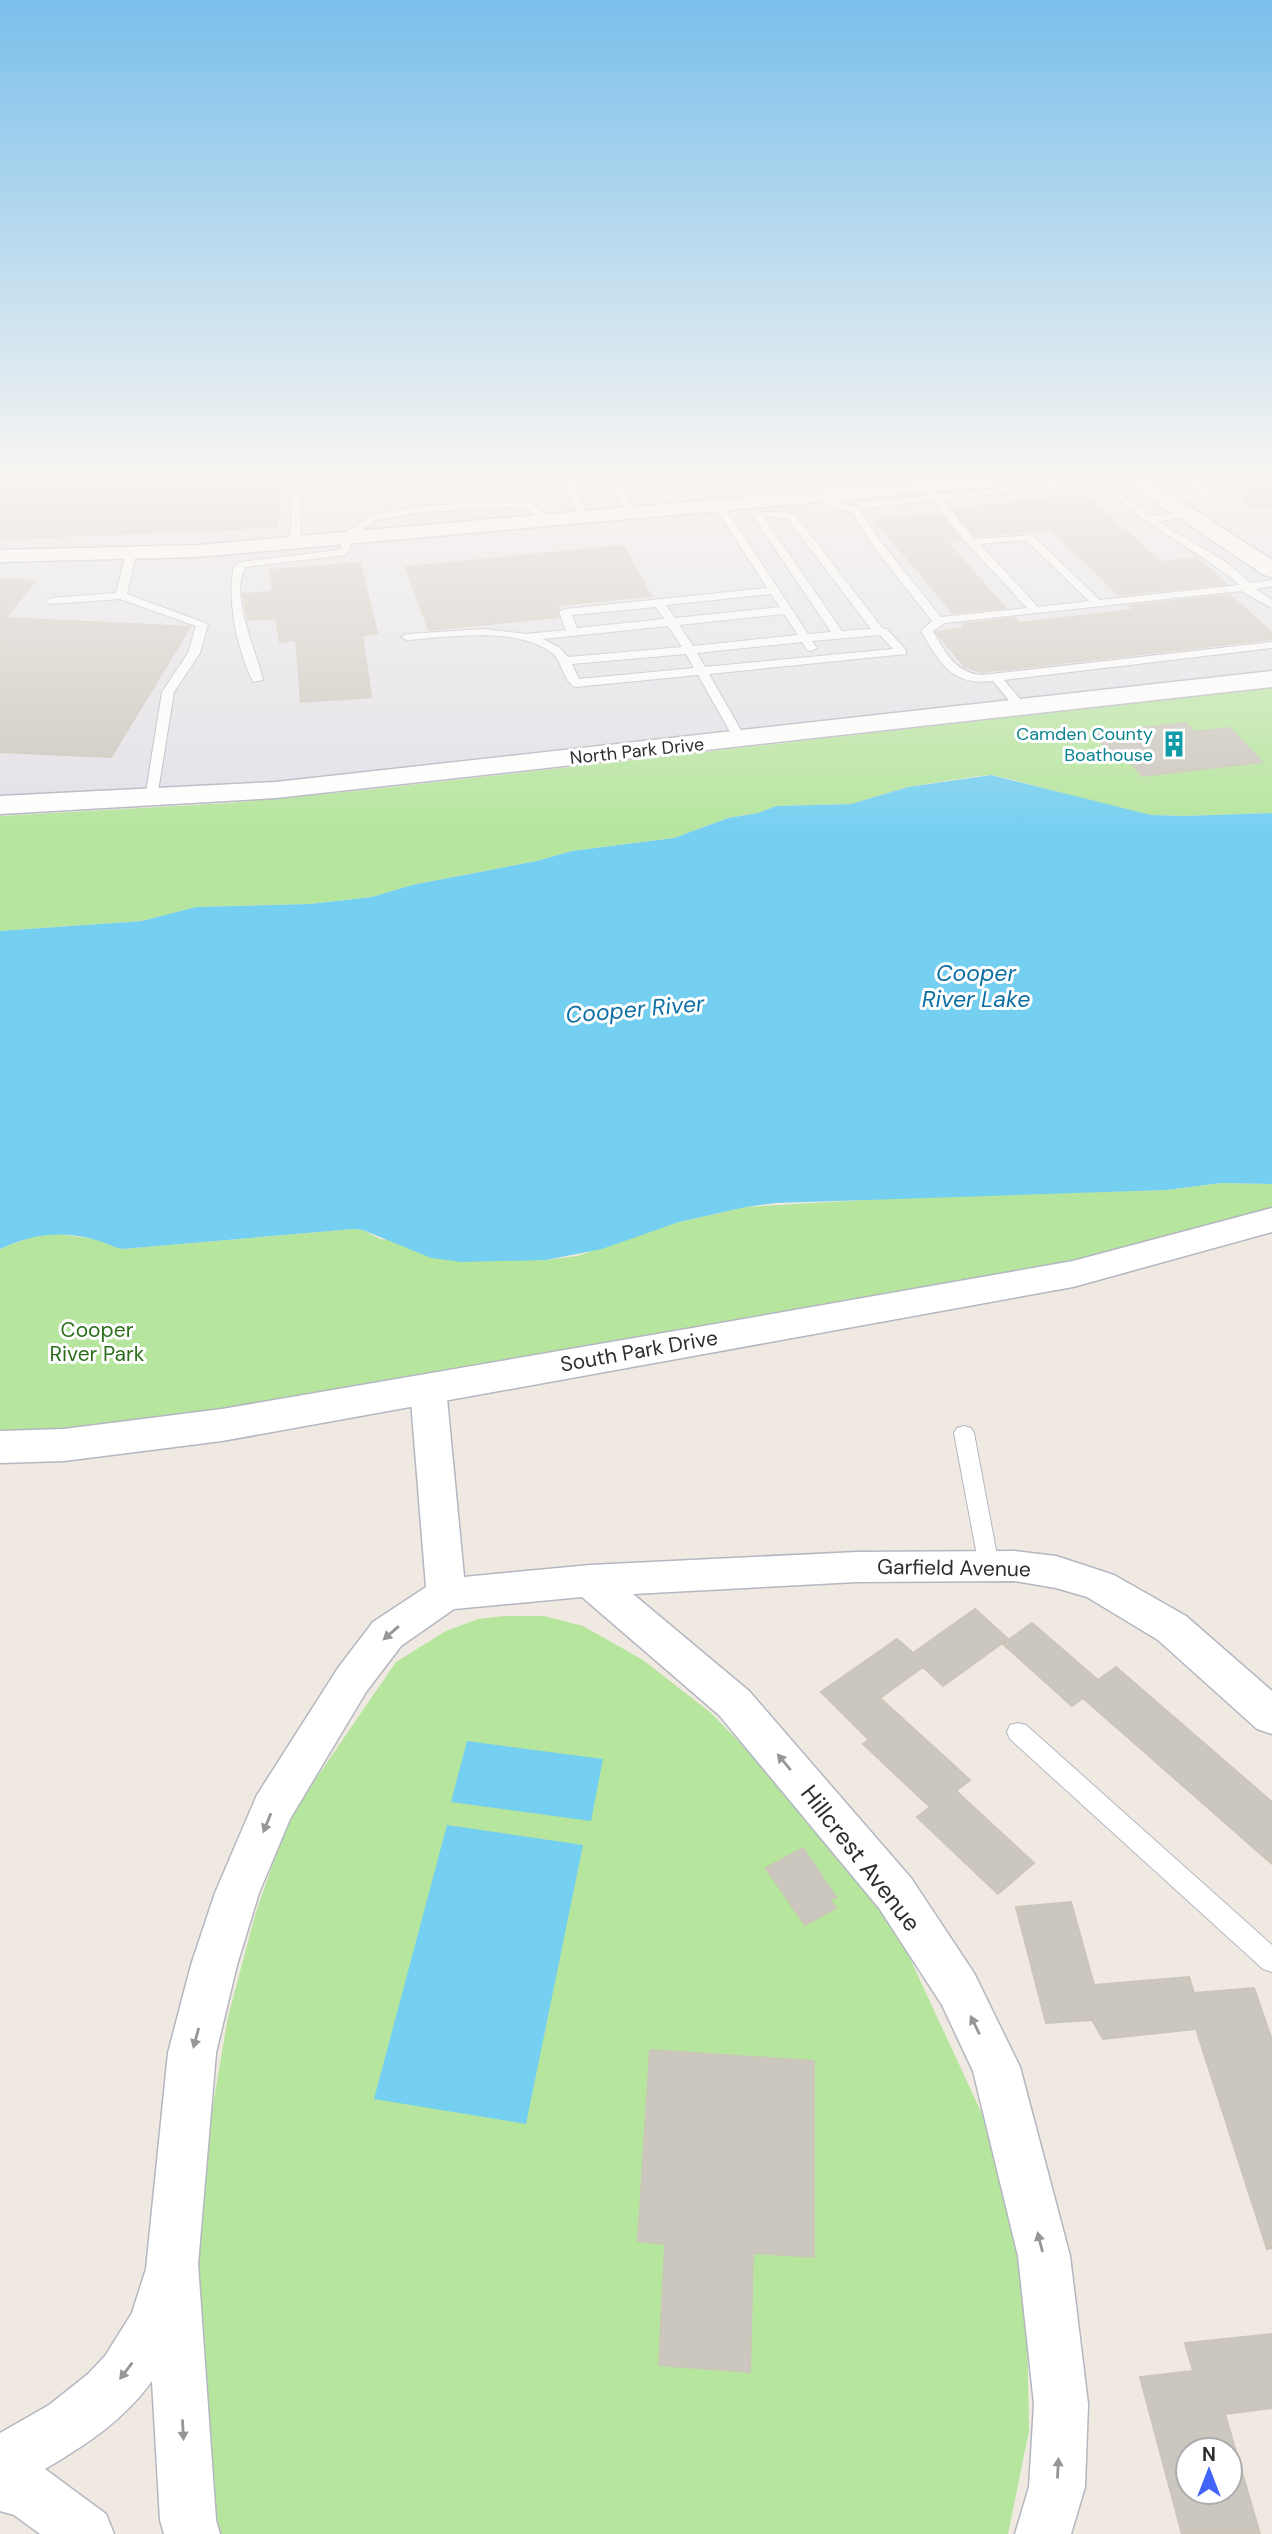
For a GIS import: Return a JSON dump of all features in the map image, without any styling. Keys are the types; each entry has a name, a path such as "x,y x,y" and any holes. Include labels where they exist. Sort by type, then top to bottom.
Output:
{"street":[{"name":"North Park Drive","path":"0,805 276,790 1272,678"},
{"name":"South Park Drive","path":"0,1447 64,1444 222,1425 1073,1274 1272,1220"},
{"path":"192,2534 188,2520 172,2264 192,2053 214,1965 242,1881 272,1809 352,1680 387,1634 446,1594 428,1388"},
{"name":"Garfield Avenue","path":"446,1594 590,1581 857,1567 1014,1566 1056,1572 1100,1586 1172,1628 1272,1716"},
{"name":"Hillcrest Avenue","path":"590,1581 734,1703 895,1893 958,1989 996,2067 1044,2256 1061,2404 1058,2487 1043,2534"},
{"path":"0,2463 88,2412 126,2374 154,2328 172,2264"},
{"path":"0,2483 28,2490 86,2534"}],"lane":[{"path":"51,601 103,597"},
{"path":"125,597 202,624 194,653 168,692 151,798"},
{"path":"236,597 241,631 254,661 257,680"},
{"path":"573,632 565,612 710,597"},
{"path":"779,597 819,661"},
{"path":"814,597 839,635"},
{"path":"852,597 878,631"},
{"path":"919,597 939,622"},
{"path":"1023,597 1034,609"},
{"path":"1091,597 1096,602"},
{"path":"1147,597 939,622 927,631 949,668 965,678 996,677 1272,645"},
{"path":"659,603 690,650 740,739"},
{"path":"407,637 478,632 520,637 787,610"},
{"path":"520,637 557,650 563,661 575,682 902,652 883,631 878,631 563,661"},
{"path":"996,677 1020,706"},
{"path":"964,1433 989,1566"},
{"path":"1018,1732 1272,1961"}],"shaded area":[{"path":"0,597 1272,597 1272,679 276,790 0,805"}],"green space":[{"path":"1272,688 1272,813 1151,815 991,775 908,787 851,804 776,806 758,813 728,818 674,838 572,851 537,861 412,885 372,897 309,904 196,907 142,921 0,931 0,816 229,803 375,789"},
{"name":"Cooper River Park","path":"1221,1183 1272,1184 1272,1220 1073,1274 0,1447 0,1249 39,1234 54,1233 99,1240 122,1249 354,1229 363,1230 380,1239 546,1260 577,1256 679,1222 746,1207 913,1197 1167,1190"},
{"path":"544,1616 583,1626 643,1660 711,1713 815,1820 894,1924 989,2129 1017,2228 1027,2322 1029,2431 1008,2534 193,2534 192,2227 228,2017 255,1915 289,1818 396,1662 446,1631 478,1619"}],"water":[{"name":"Cooper River Lake","path":"991,775 1151,815 1272,813 1272,1184 1221,1183 1167,1190 776,1203 679,1222 602,1249 546,1260 462,1262 431,1258 363,1230 354,1229 122,1249 83,1237 59,1234 35,1237 0,1249 0,931 142,921 196,907 309,904 372,897 412,885 537,861 572,851 674,838 728,818 758,813 776,806 851,804 908,787"},
{"path":"467,1741 603,1759 591,1821 451,1802"},
{"path":"447,1825 583,1845 526,2124 374,2099"}],"building":[{"path":"0,597 22,597 6,618 190,627 111,757 0,752"},
{"path":"244,597 368,597 377,633 362,635 371,697 301,702 296,640 280,642 276,618 248,620"},
{"path":"417,597 638,597 558,605 558,617 429,630"},
{"path":"940,597 996,597 1005,608 953,613"},
{"path":"1232,597 1272,633 1272,639 982,672 965,667 936,632 966,628 962,624 1015,618 1019,623 1134,610 1129,606"},
{"name":"Camden County Boathouse","path":"1186,723 1194,732 1230,728 1262,762 1142,776 1124,755 1112,756 1093,733"},
{"path":"975,1609 1008,1639 943,1686 923,1667 880,1698 970,1780 956,1791 1034,1863 998,1894 917,1817 930,1807 863,1744 869,1740 821,1692 897,1639 913,1653"},
{"path":"1032,1623 1098,1680 1116,1667 1272,1802 1272,1864 1083,1698 1072,1706 1003,1644"},
{"path":"803,1848 836,1897 830,1900 836,1908 805,1925 766,1868"},
{"path":"1071,1902 1094,1985 1189,1977 1194,1993 1254,1988 1272,2040 1272,2248 1267,2249 1196,2029 1103,2039 1092,2020 1046,2023 1016,1907"},
{"path":"650,2050 814,2061 814,2257 753,2253 750,2372 659,2365 665,2244 638,2241"},
{"path":"1272,2334 1272,2408 1225,2414 1231,2436 1174,2436 1174,2504 1140,2377 1193,2371 1185,2343"},
{"path":"1244,2479 1260,2534 1182,2534 1175,2506 1244,2506"}],"place":[{"name":"Camden County Boathouse","path":"1174,744"}],"water label":[{"name":"Cooper River","path":"635,1009"}]}
